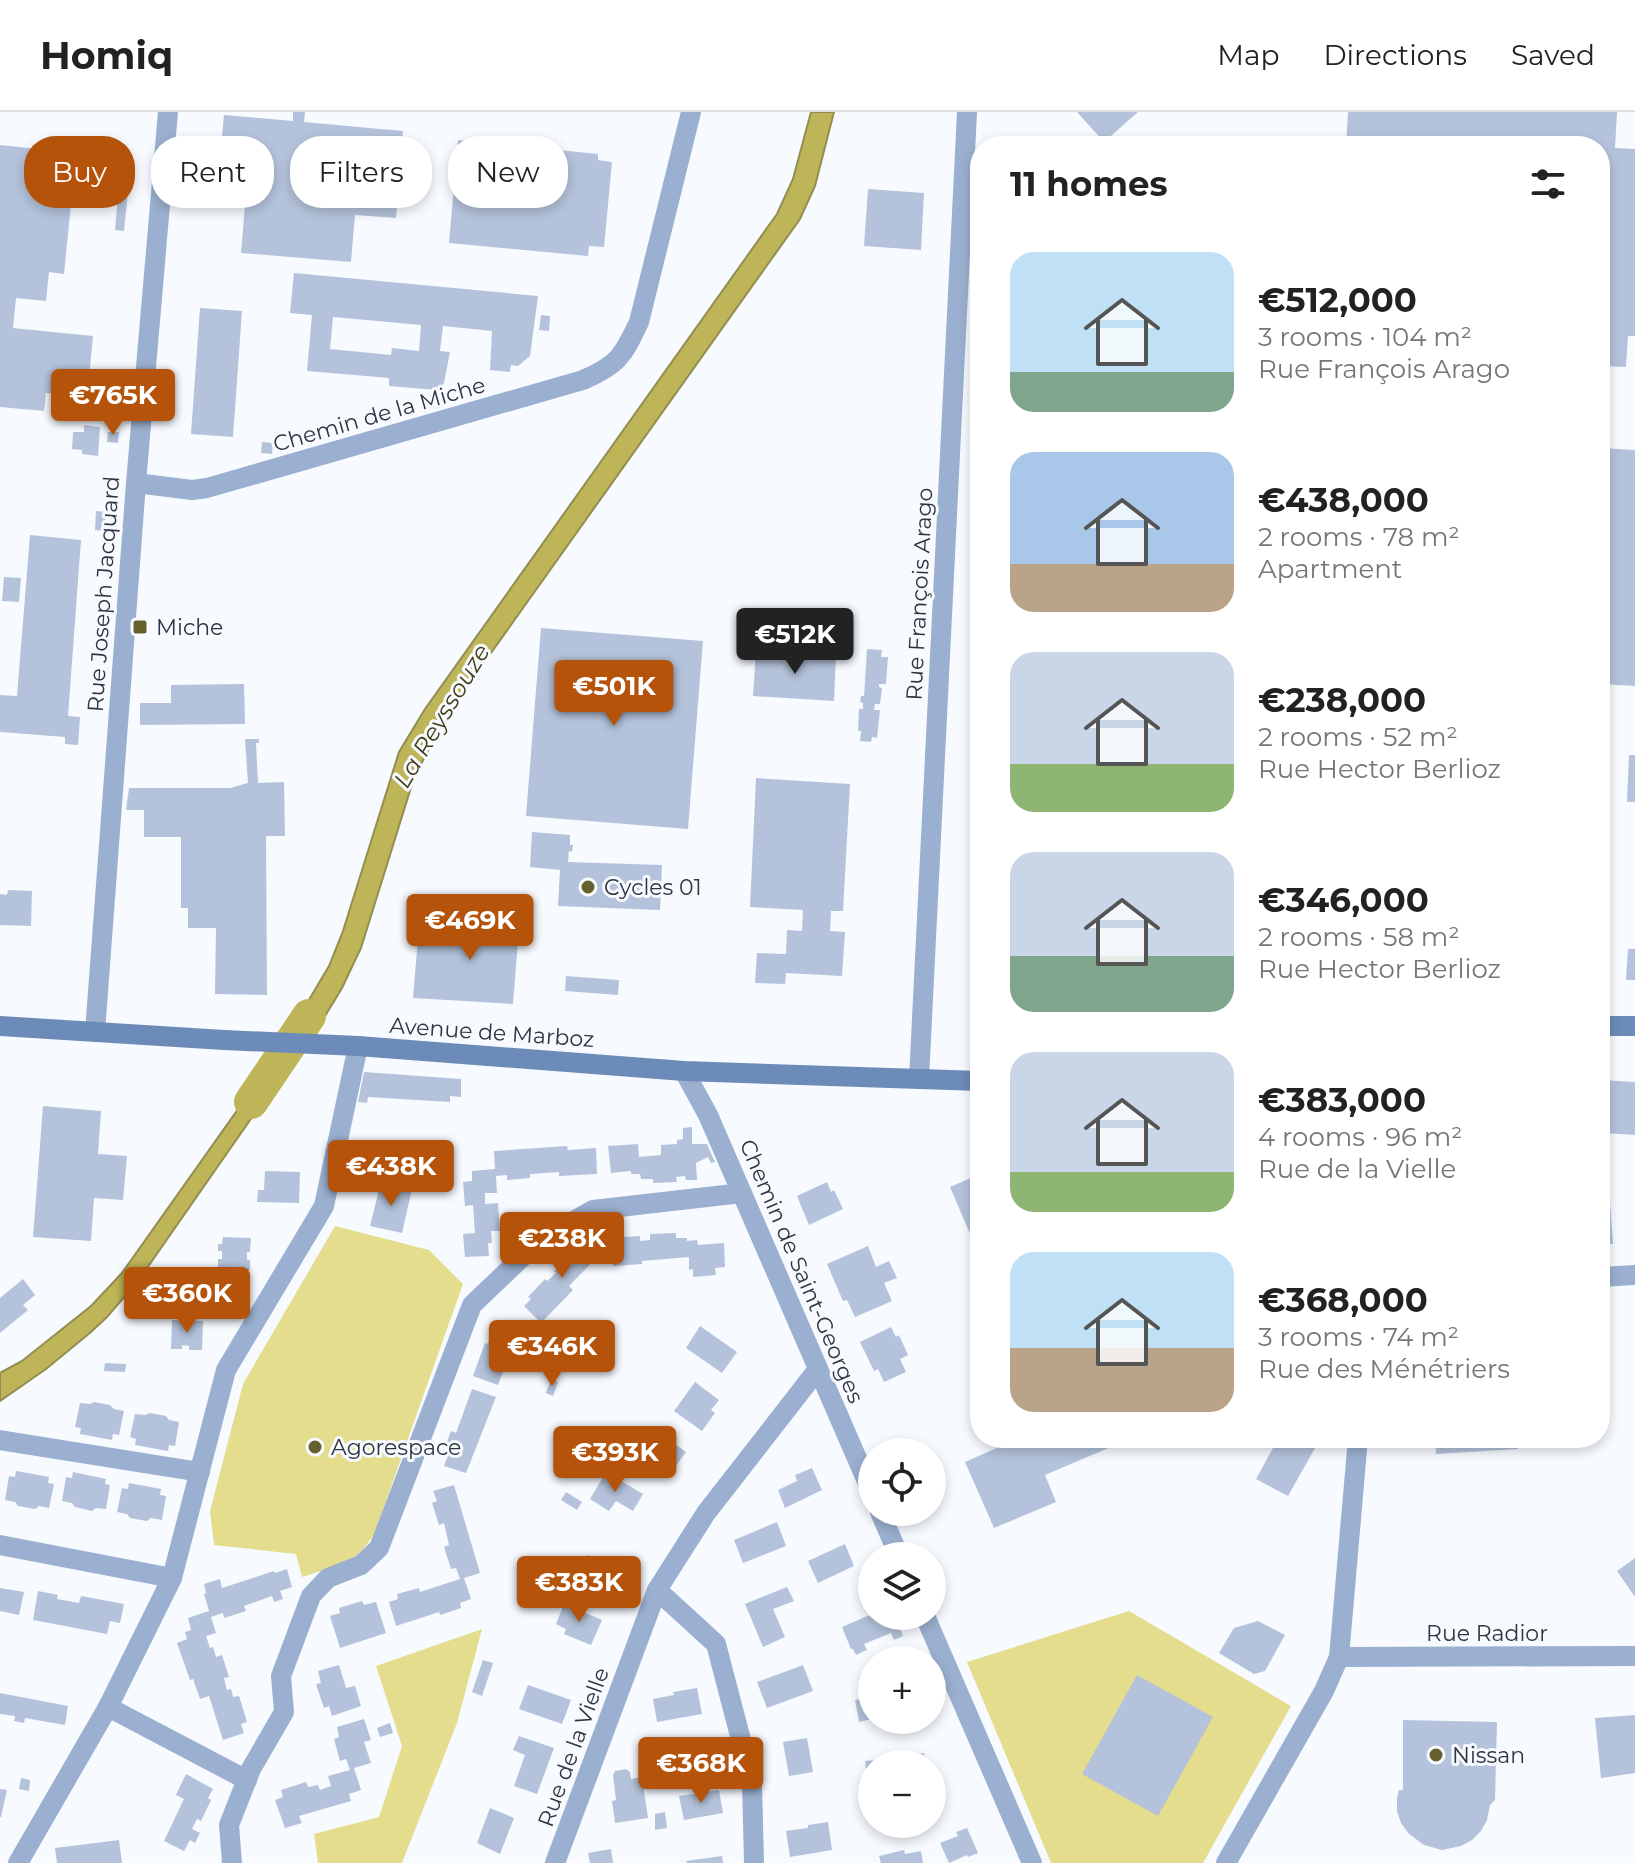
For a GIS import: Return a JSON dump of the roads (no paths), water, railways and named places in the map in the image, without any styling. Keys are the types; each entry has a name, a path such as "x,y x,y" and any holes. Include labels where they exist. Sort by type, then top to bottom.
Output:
{"main road":[{"name":"Avenue de Marboz","path":"0,1026 358,1046 684,1071 970,1081"},
{"path":"1610,1026 1635,1026"}],"street":[{"name":"Rue Joseph Jacquard","path":"95,1032 136,483 168,112"},
{"name":"Chemin de la Miche","path":"136,483 192,490 207,488 583,380 607,370 625,351 639,322 691,112"},
{"name":"Rue François Arago","path":"919,1079 967,112"},
{"path":"18,1863 108,1707 172,1578 226,1370 324,1206 358,1046"},
{"name":"Chemin de Saint-Georges","path":"684,1071 708,1115 858,1461"},
{"path":"232,1863 229,1825 247,1780 284,1712 281,1676 311,1596 328,1578 361,1565 379,1548 472,1305 539,1241 593,1210 742,1193"},
{"path":"1610,1276 1635,1275"},
{"name":"Rue de la Vielle","path":"555,1863 657,1590 706,1513 818,1369"},
{"path":"0,1440 200,1472"},
{"path":"1226,1863 1324,1691 1339,1657 1357,1448"},
{"path":"0,1545 172,1578"},
{"path":"657,1590 716,1644 752,1782 754,1863"},
{"path":"931,1630 1032,1863"},
{"name":"Rue Radior","path":"1339,1657 1635,1656"},
{"path":"108,1707 247,1780"}],"water":[{"path":"811,112 834,112 815,186 800,219 444,719 414,778 361,948 342,988 313,1036 287,1037 329,966 343,931 399,752 425,709 777,214 793,179"},
{"path":"270,1064 289,1064 138,1281 91,1332 0,1401 0,1373 22,1361 91,1306 122,1273"}],"waterway":[{"name":"La Reyssouze","path":"251,1102 309,1016"}],"place":[{"name":"Miche","path":"140,627"},
{"name":"Cycles 01","path":"588,887"},
{"name":"Agorespace","path":"315,1447"},
{"name":"Nissan","path":"1436,1755"}]}
